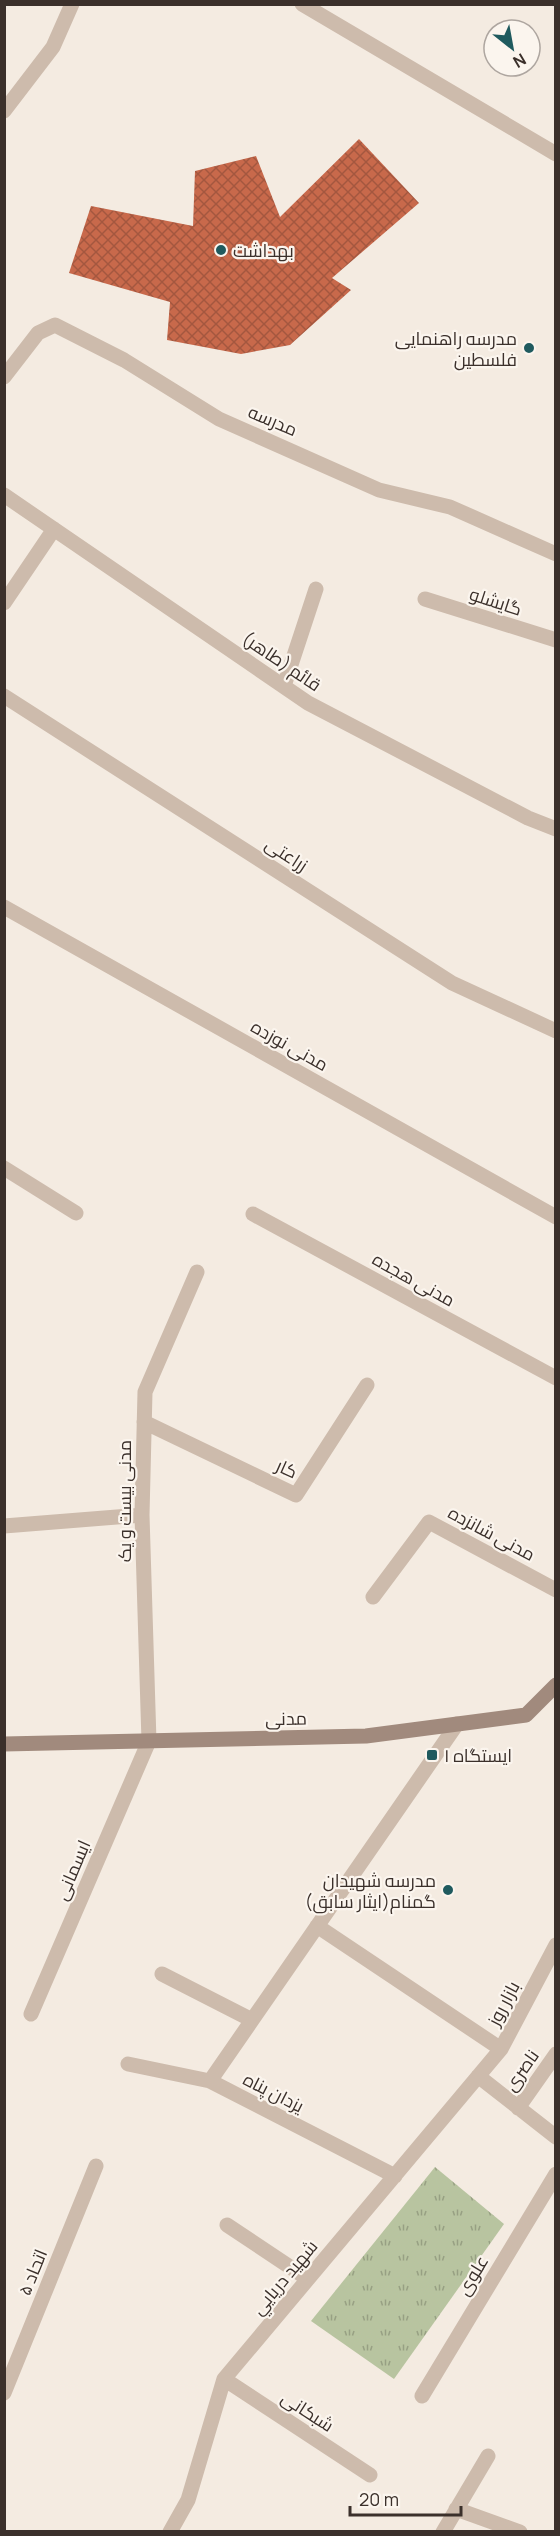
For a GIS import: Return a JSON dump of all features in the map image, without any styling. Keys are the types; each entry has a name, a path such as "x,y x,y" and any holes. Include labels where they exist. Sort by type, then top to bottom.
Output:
{"main road":[{"name":"مدنی","path":"4,1744 366,1736 526,1715 555,1685"}],"street":[{"path":"4,111 53,47 72,4"},
{"path":"302,4 555,154"},
{"name":"مدرسه","path":"4,377 38,333 55,325 123,360 219,419 379,490 450,507 555,555"},
{"name":"قائم (طاهر)","path":"4,495 308,703 528,818 555,829"},
{"path":"4,603 54,529"},
{"path":"284,687 316,589"},
{"name":"گایشلو","path":"425,599 555,640"},
{"name":"زراعتی","path":"4,696 452,983 555,1031"},
{"name":"مدنی نوزده","path":"4,907 555,1218"},
{"path":"4,1168 76,1213"},
{"name":"مدنی هجده","path":"253,1214 555,1378"},
{"name":"مدنی بیست و یک","path":"149,1741 142,1515 145,1392 197,1272"},
{"name":"کار","path":"144,1422 296,1495 367,1385"},
{"path":"4,1526 142,1515"},
{"name":"مدنی شانزده","path":"373,1597 429,1522 555,1590"},
{"path":"210,2081 456,1724"},
{"name":"ایسمانی","path":"31,2014 149,1741"},
{"path":"316,1926 501,2049"},
{"name":"بازار روز","path":"478,2076 501,2049 555,1945"},
{"path":"162,1974 252,2020"},
{"name":"ناصری","path":"518,2108 555,2054"},
{"name":"یزدان پناه","path":"128,2064 210,2081 395,2176"},
{"path":"478,2076 555,2137"},
{"name":"شهيد دريايي","path":"170,2532 188,2500 224,2379 478,2076"},
{"name":"اتحاد ۵","path":"4,2393 96,2166"},
{"name":"علوی","path":"423,2396 555,2174"},
{"path":"227,2225 308,2279"},
{"name":"شبکانی","path":"224,2379 370,2475"},
{"path":"443,2532 488,2456"},
{"path":"456,2509 520,2532"}],"green space":[{"path":"435,2167 504,2224 394,2379 311,2321"}],"building":[{"name":"بهداشت","path":"359,139 419,203 332,278 351,290 290,345 241,354 167,340 170,302 69,273 91,206 193,226 195,171 256,156 280,217"}],"place":[{"name":"بهداشت","path":"221,250"},
{"name":"مدرسه راهنمایی فلسطین","path":"529,348"},
{"name":"ایستگاه ۱","path":"432,1755"},
{"name":"مدرسه شهیدان گمنام(ایثار سابق)","path":"448,1890"}]}
